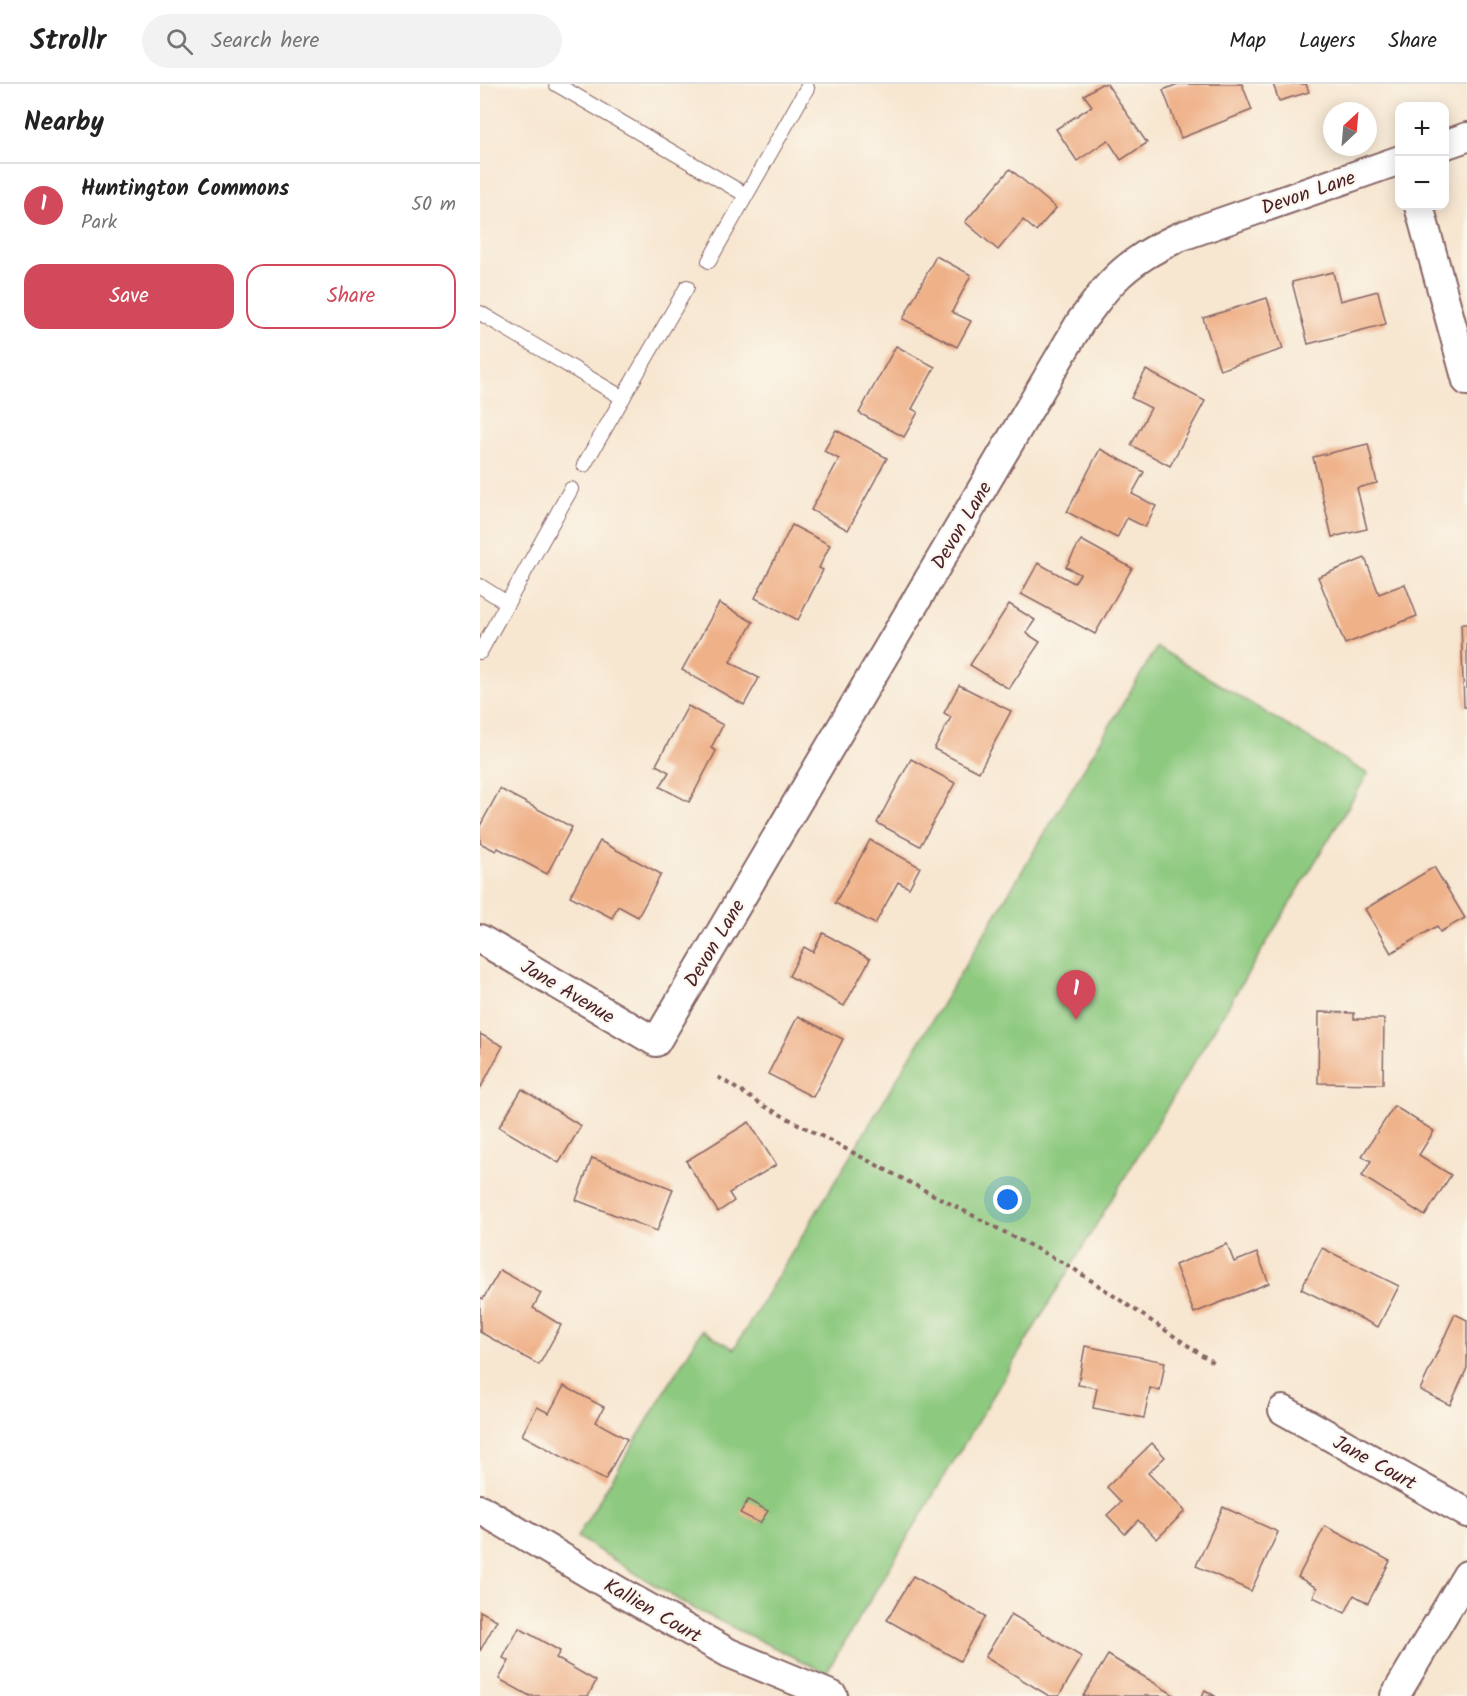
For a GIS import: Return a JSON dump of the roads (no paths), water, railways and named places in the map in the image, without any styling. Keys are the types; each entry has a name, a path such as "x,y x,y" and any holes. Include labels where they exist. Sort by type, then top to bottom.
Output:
{"street":[{"path":"1449,143 1467,137"},
{"name":"Devon Lane","path":"656,1042 1081,321 1110,283 1148,252 1179,237 1395,162"},
{"path":"1420,210 1467,381"},
{"name":"Jane Avenue","path":"480,939 656,1042"},
{"name":"Jane Court","path":"1283,1410 1467,1513"},
{"name":"Kallien Court","path":"480,1509 729,1653 833,1696"},
{"path":"1395,1696 1467,1575"}],"lane":[{"path":"556,84 746,195"},
{"path":"709,261 807,88"},
{"path":"584,465 687,287"},
{"path":"480,313 623,398"},
{"path":"480,652 571,489"},
{"path":"480,586 507,603"}],"place":[{"name":"Huntington Commons","path":"1076,1020"}]}
